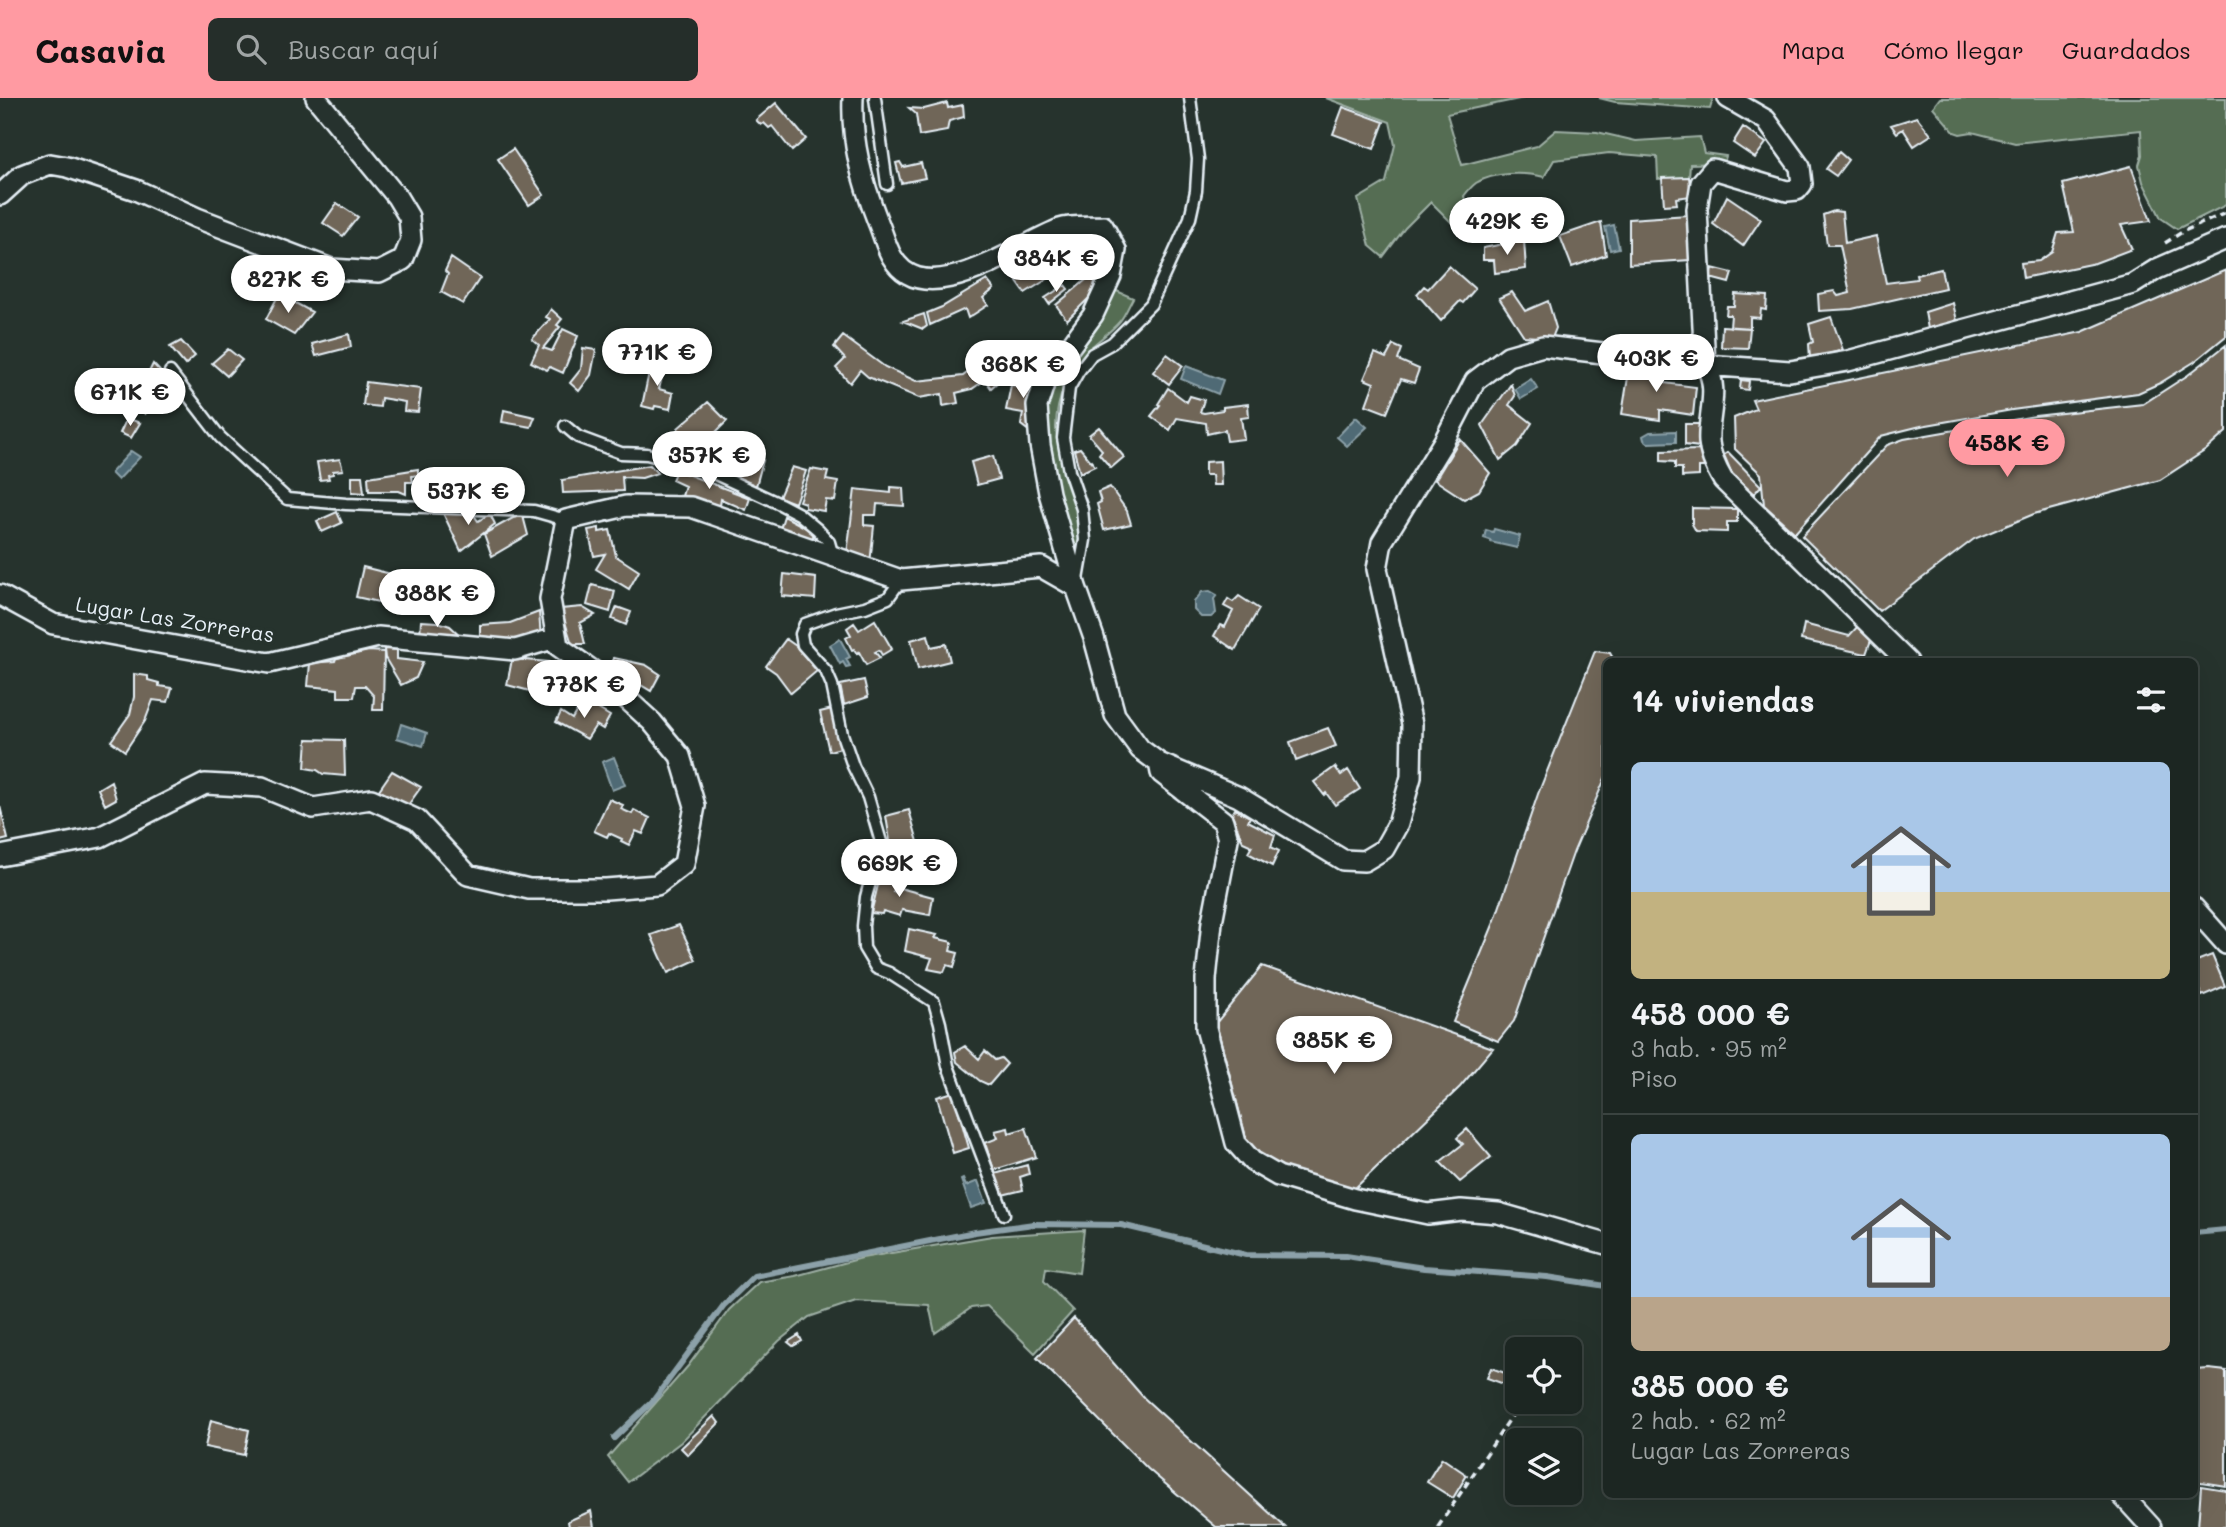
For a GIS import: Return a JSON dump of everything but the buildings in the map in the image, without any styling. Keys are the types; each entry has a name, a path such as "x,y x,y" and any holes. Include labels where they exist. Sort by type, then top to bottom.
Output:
{"street":[{"path":"0,195 22,175 50,164 66,167 136,190 209,223 331,269 380,272 403,260 411,240 409,217 397,197 316,98"},
{"path":"853,98 852,122 857,161 864,186 892,259 906,272 922,278 946,280 1063,228 1102,226 1116,250 1111,276 1093,316 1045,381 1037,406 1040,445 1049,493 1115,715 1140,749 1159,763 1239,797 1343,860 1364,861 1384,849 1398,824 1410,777 1412,724 1377,569 1382,542 1444,440 1475,381 1508,356 1543,346 1705,365 1790,371 1848,361 2133,285 2157,269 2226,239"},
{"path":"1728,98 1766,120 1800,167 1802,184 1797,190 1787,191 1713,169 1701,183 1697,209 1705,365 1713,376 1709,442 1713,462 1723,480 1904,658"},
{"path":"0,856 100,837 205,784 262,787 313,808 371,799 417,820 468,875 530,888 606,889 657,886 684,864 695,806 680,756 652,722 606,680 558,646 550,599 566,520 626,506 691,507 901,580 1041,567 1076,587"},
{"name":"Lugar Las Zorreras","path":"0,595 53,624 269,663 378,637 515,650 556,638"},
{"path":"1159,763 1161,773 1223,821 1228,839 1212,922 1206,979 1206,1028 1236,1143 1252,1161 1278,1177 1355,1199 1428,1214 1461,1210 1498,1213 1603,1243"},
{"path":"2198,912 2226,944"},
{"path":"2125,1498 2151,1527"}],"lane":[{"path":"875,98 887,184"},
{"path":"1076,587 1085,540 1082,509 1069,471 1063,438 1069,388 1092,354 1112,343 1151,304 1190,218 1196,191 1198,159 1190,98"},
{"path":"170,372 220,437 287,499 346,504 534,511 566,520"},
{"path":"565,426 578,437 621,453 647,454 709,471 780,504 799,514 818,530 829,541 833,556"},
{"path":"901,580 888,598 865,607 818,618 805,624 801,634 803,645 821,664 832,685 842,733 853,766 868,797 881,842 866,897 864,948 876,968 889,972 934,1002 948,1066 1004,1214"}],"path":[{"path":"1438,1527 1513,1414"}],"green space":[{"path":"1326,98 1524,98 1447,114 1462,165 1537,146 1556,130 1597,132 1636,141 1700,137 1704,153 1726,156 1724,163 1690,164 1689,177 1658,179 1657,157 1609,153 1554,160 1544,177 1518,174 1483,179 1464,196 1469,214 1452,223 1431,202 1405,228 1383,257 1370,246 1358,199 1386,182 1395,145 1390,122"},
{"path":"1599,98 1713,99 1710,109 1615,102"},
{"path":"1940,98 2226,98 2226,205 2177,229 2161,218 2143,182 2139,165 2142,155 2141,130 2015,143 1972,132 1954,132 1933,107"},
{"path":"1112,289 1133,298 1120,321 1088,350 1075,367 1058,406 1058,441 1081,525 1081,540 1076,551 1071,549 1051,472 1045,431 1046,412 1049,396 1061,367"},
{"path":"1084,1230 1079,1273 1046,1268 1044,1281 1073,1311 1035,1353 987,1306 971,1308 935,1333 929,1305 856,1301 809,1317 779,1341 681,1442 628,1482 608,1457 688,1366 729,1310 759,1282 795,1276 862,1258 992,1236"}],"water":[{"path":"1614,225 1619,248 1610,250 1605,227"},
{"path":"1186,366 1223,380 1218,394 1181,379"},
{"path":"1531,379 1538,389 1521,399 1515,389"},
{"path":"1356,417 1367,427 1347,446 1337,437"},
{"path":"1676,431 1676,442 1648,443 1643,436 1650,432"},
{"path":"131,451 140,457 118,480 111,473"},
{"path":"1494,529 1520,536 1517,548 1484,538 1486,530 1493,532"},
{"path":"1210,591 1217,595 1214,599 1216,613 1211,617 1201,617 1194,610 1194,602 1202,592"},
{"path":"840,639 850,657 846,659 850,666 846,667 843,662 840,664 830,645"},
{"path":"401,724 427,733 423,746 397,738"},
{"path":"614,757 625,785 612,790 602,762"},
{"path":"963,1179 966,1186 978,1181 986,1203 971,1208 961,1180"}],"waterway":[{"path":"614,1438 653,1401 724,1305 754,1276 975,1232 1034,1224 1121,1225 1246,1255 1346,1256 1424,1268 1547,1277 1603,1286"},
{"path":"2198,1233 2226,1230"}]}
